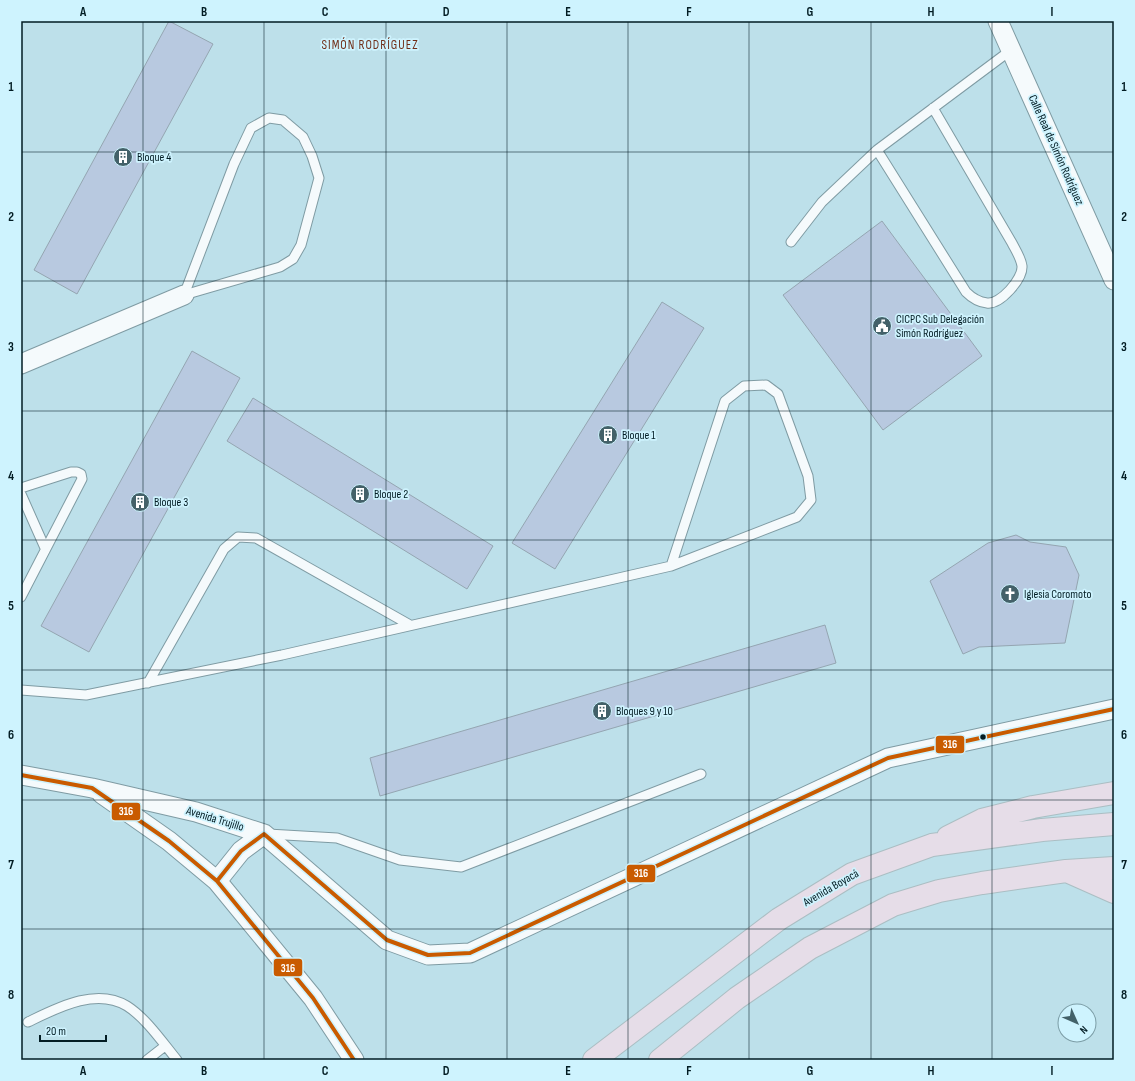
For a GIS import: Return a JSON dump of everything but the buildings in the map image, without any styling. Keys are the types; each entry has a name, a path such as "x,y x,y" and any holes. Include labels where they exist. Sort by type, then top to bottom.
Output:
{"highway":[{"path":"932,845 982,820 1033,807 1114,793"},
{"name":"Avenida Boyacá","path":"594,1060 780,919 852,874 932,845 1042,830 1114,824"},
{"path":"660,1060 737,998 810,948 893,905 939,891 1066,871 1114,868"},
{"path":"1066,871 1114,892"}],"street":[{"name":"Calle Real de Simón Rodríguez","path":"998,21 1114,280"},
{"path":"21,364 184,295"},
{"name":"Avenida Trujillo","path":"21,775 92,788 196,812 264,834 387,940 428,955 470,953 888,758 1114,709"},
{"path":"92,788 169,841 217,881 313,998 354,1060"},
{"path":"217,881 242,852 264,834"}],"lane":[{"path":"790,242 826,197 877,150 1011,50"},
{"path":"877,150 966,292 975,300 988,304 998,300 1012,289 1020,276 1022,265 1012,243 933,108"},
{"path":"269,118 283,120 303,137 312,156 319,178 301,245 293,259 280,267 184,295 234,164 251,128 269,118"},
{"path":"21,690 86,695 282,655 671,566 797,516 811,500 808,476 778,394 766,385 744,386 725,401 671,566"},
{"path":"21,488 71,472 81,474 82,479 21,597"},
{"path":"21,494 45,548"},
{"path":"148,683 224,549 238,537 256,538 410,625"},
{"path":"264,834 337,838 400,860 461,867 701,774"},
{"path":"28,1022 58,1007 89,998 116,1001 127,1006 159,1037 177,1060"},
{"path":"147,1060 165,1046"}],"transit line":[{"name":"316","path":"217,881 241,851 264,834 387,940 428,955 470,953 888,758 1114,709"},
{"name":"316","path":"21,775 92,788 169,841 217,881 313,998 354,1060"}],"place":[{"name":"Bloque 4","path":"123,157"},
{"name":"CICPC Sub Delegación Simón Rodríguez","path":"882,326"},
{"name":"Bloque 1","path":"608,435"},
{"name":"Bloque 2","path":"360,494"},
{"name":"Bloque 3","path":"140,502"},
{"name":"Iglesia Coromoto","path":"1010,594"},
{"name":"Bloques 9 y 10","path":"602,711"}],"district":[{"name":"SIMÓN RODRÍGUEZ","path":"370,45"}]}
